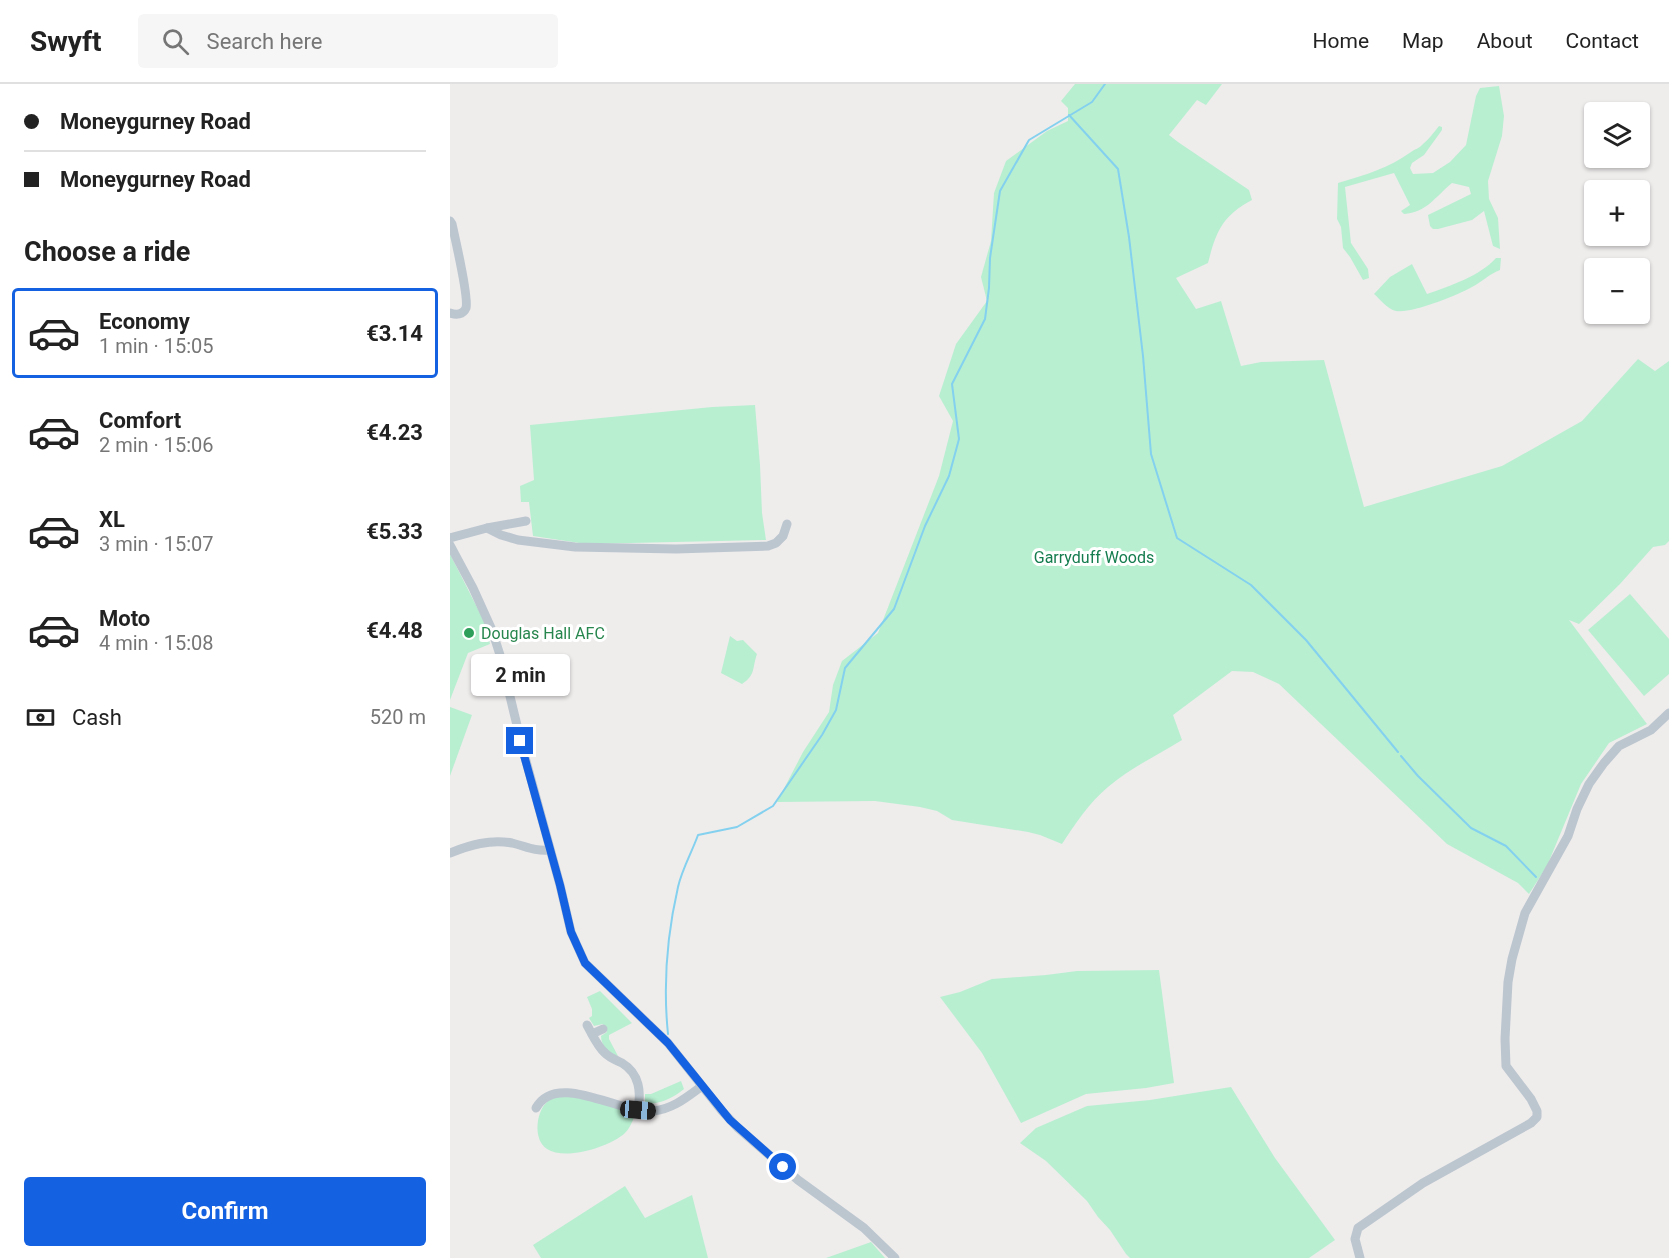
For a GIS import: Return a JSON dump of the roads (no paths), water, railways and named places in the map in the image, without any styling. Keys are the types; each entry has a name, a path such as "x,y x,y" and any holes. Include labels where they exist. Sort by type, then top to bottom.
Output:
{"street":[{"path":"450,221 460,263 466,306 461,314 450,313"},
{"path":"450,538 526,520"},
{"path":"487,528 518,540 575,547 676,549 768,546 776,543 783,536 787,524"},
{"path":"450,545 492,630 571,932 585,963 668,1043 737,1127 798,1180 864,1228 896,1258"},
{"path":"1360,1258 1355,1239 1358,1228 1423,1183 1531,1123 1536,1117 1537,1111 1531,1099 1506,1066 1508,982 1525,914 1568,836 1589,784 1604,763 1619,746 1651,730 1669,713"},
{"path":"450,853 488,842 550,850"},
{"path":"587,1024 603,1052 624,1065 635,1076 640,1091 638,1110"},
{"path":"592,1034 603,1029"},
{"path":"536,1108 543,1098 565,1093 595,1097 617,1105 651,1112 671,1107 702,1086"}],"waterway":[{"path":"668,1034 666,979 671,923 680,880 698,835 737,827 773,806 822,735 836,710 845,668 894,609 925,526 949,476 959,439 952,384 985,319 990,258 1000,191 1029,140 1092,102 1105,84"},
{"path":"1069,115 1118,169 1129,237 1143,356 1151,454 1177,538 1251,585 1306,640 1398,752"},
{"path":"1401,756 1471,828 1506,846 1536,877"}],"place":[{"name":"Douglas Hall AFC","path":"469,633"}],"park label":[{"name":"Garryduff Woods","path":"1094,557"}]}
